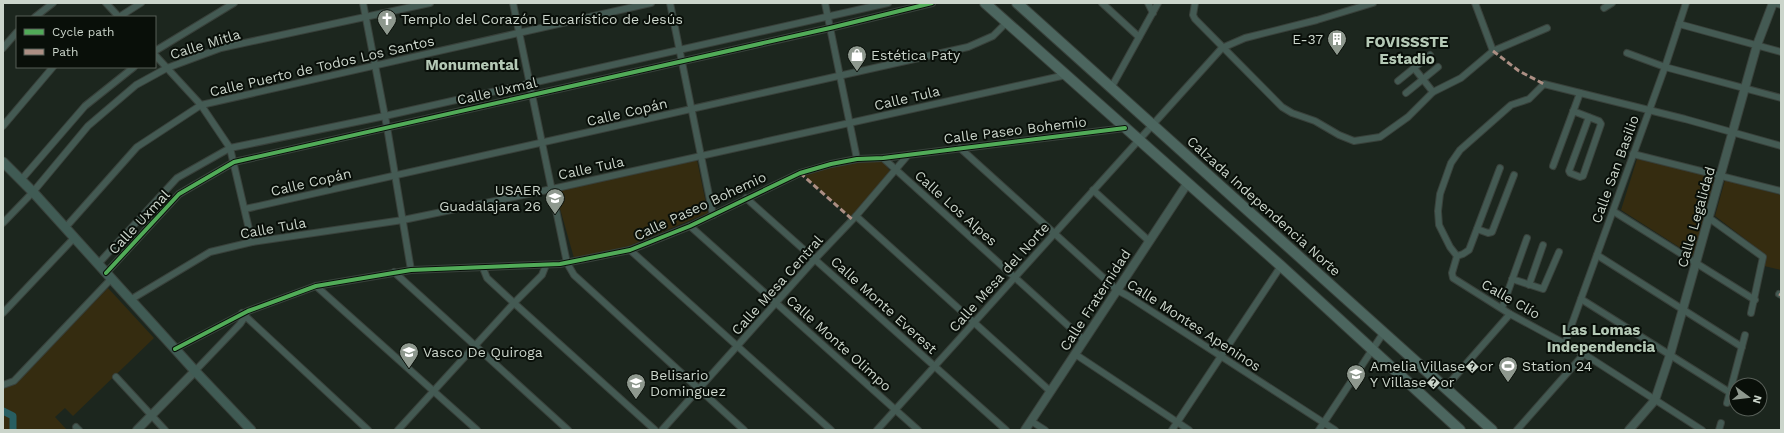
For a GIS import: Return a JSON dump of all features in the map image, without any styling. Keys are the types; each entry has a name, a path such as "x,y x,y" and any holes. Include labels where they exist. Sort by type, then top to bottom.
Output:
{"main road":[{"path":"986,3 1139,139 1187,184 1281,266 1460,430"},
{"name":"Calzada Independencia Norte","path":"1017,3 1492,430"},
{"path":"3,162 33,192 195,371 251,430"}],"street":[{"path":"36,16 53,3"},
{"path":"106,3 118,16"},
{"path":"121,16 141,3"},
{"path":"156,50 234,3"},
{"path":"363,3 376,66 412,270"},
{"name":"Calle Mitla","path":"3,223 33,192 88,126 136,85 167,68 221,48 430,3"},
{"path":"513,3 567,263 574,275 744,430"},
{"name":"Calle Puerto de Todos Los Santos","path":"65,228 137,147 201,105 651,3"},
{"path":"670,3 713,214"},
{"path":"825,3 857,159"},
{"name":"Calle Uxmal","path":"98,264 177,178 230,148 385,116 888,3"},
{"name":"Calle Uxmal","path":"3,385 14,381 109,276 179,194 234,162 830,28 932,3"},
{"path":"1102,3 1139,37"},
{"path":"1148,3 1153,13"},
{"path":"1111,88 1158,3"},
{"path":"1195,3 1193,15 1195,19 1282,107 1292,113 1315,121 1339,135 1354,141 1380,137 1408,117 1433,92 1461,78 1493,51 1547,28"},
{"path":"1222,48 1245,38 1317,20 1373,3"},
{"path":"1475,3 1493,51"},
{"path":"1604,8 1612,3"},
{"name":"Calle San Basilio","path":"1566,343 1686,3"},
{"path":"1774,3 1781,5"},
{"name":"Calle Legalidad","path":"1629,430 1655,400 1683,310 1757,45 1774,3"},
{"name":"Calle Copán","path":"245,209 968,47 993,36 1007,22"},
{"path":"1679,24 1781,52"},
{"path":"3,48 16,33"},
{"name":"Calle Mesa del Norte","path":"877,430 1222,48"},
{"path":"1627,53 1665,66 1781,98"},
{"path":"1398,81 1430,54"},
{"path":"156,56 201,105 230,148 252,242"},
{"path":"1406,93 1438,67"},
{"path":"3,126 52,68"},
{"path":"21,180 85,106 133,68"},
{"path":"1414,68 1433,92"},
{"name":"Calle Tula","path":"130,300 210,252 252,242 403,220 552,189 1066,75"},
{"path":"1500,168 1468,252 1457,256 1439,225 1440,194 1451,163 1460,150 1511,105 1529,99 1544,84 1649,110 1781,146"},
{"path":"1553,166 1580,93"},
{"path":"1573,112 1589,117 1599,121 1600,125 1583,176 1579,177 1570,173 1570,171 1589,117"},
{"name":"Calle Paseo Bohemio","path":"175,349 245,314 316,286 412,270 483,268 567,263 630,250 690,226 800,173 831,164 857,159 883,158 1125,128"},
{"name":"Calle Montes Apeninos","path":"960,148 1117,290 1335,430"},
{"name":"Calle Mesa Central","path":"662,430 815,259 856,216 908,154"},
{"path":"1633,154 1781,191"},
{"name":"Calle Los Alpes","path":"883,158 1084,340"},
{"path":"1477,229 1488,233 1492,232 1514,175"},
{"name":"Calle Fraternidad","path":"1025,430 1187,184"},
{"path":"1093,190 1150,241"},
{"name":"Calle Monte Everest","path":"746,198 1006,430"},
{"path":"1613,210 1754,300"},
{"path":"856,216 1050,391"},
{"path":"1709,218 1763,257 1751,313"},
{"name":"Calle Monte Olimpo","path":"690,226 918,430"},
{"path":"3,313 74,238"},
{"path":"1502,308 1527,238"},
{"path":"1529,285 1543,245"},
{"path":"630,250 831,430"},
{"path":"1512,279 1541,289 1545,288 1559,252"},
{"path":"1597,255 1742,346"},
{"name":"Calle Clío","path":"1457,256 1452,276 1510,314 1584,354 1702,430"},
{"path":"399,430 475,345 542,275 546,265"},
{"path":"1172,430 1281,266"},
{"path":"483,268 487,278 656,430"},
{"path":"394,272 568,430"},
{"path":"316,286 478,430"},
{"path":"1581,299 1728,391"},
{"path":"137,430 195,371 245,314 368,430"},
{"path":"1445,388 1510,314"},
{"path":"1319,430 1384,332"},
{"path":"1733,377 1745,335"},
{"path":"1074,354 1189,430"},
{"path":"1517,430 1584,354"},
{"path":"116,377 165,430"},
{"path":"1726,403 1728,396"},
{"path":"1031,421 1045,430"},
{"path":"1719,430 1721,423"}],"shaded area":[{"path":"1637,159 1717,178 1693,256 1621,210"},
{"path":"697,160 708,213 629,246 574,258 555,191"},
{"path":"858,161 883,161 890,171 886,180 852,218 803,174"},
{"path":"1725,180 1781,195 1781,270 1764,266 1766,255 1715,216"},
{"path":"108,288 154,338 73,416 65,408 55,417 67,430 3,430 3,389 16,383"}],"waterway":[{"path":"3,411 13,416 13,430"}],"marked path":[{"path":"1493,51 1519,71 1544,84"},
{"path":"800,173 853,220"}],"cycle path":[{"path":"106,273 179,194 234,162 830,28 932,3"},
{"path":"175,349 248,311 316,286 411,270 560,264 630,250 690,226 800,173 831,164 857,159 883,158 1125,128"}],"place":[{"name":"Templo del Corazón Eucarístico de Jesús","path":"387,36"},
{"name":"E-37","path":"1337,56"},
{"name":"Estética Paty","path":"857,72"},
{"name":"USAER Guadalajara 26","path":"555,215"},
{"name":"Vasco De Quiroga","path":"409,369"},
{"name":"Station 24","path":"1508,383"},
{"name":"Amelia Villase�or Y Villase�or","path":"1356,391"},
{"name":"Belisario Dominguez","path":"636,400"}],"district":[{"name":"FOVISSSTE Estadio","path":"1407,50"},
{"name":"Monumental","path":"472,65"},
{"name":"Las Lomas Independencia","path":"1601,338"}]}
